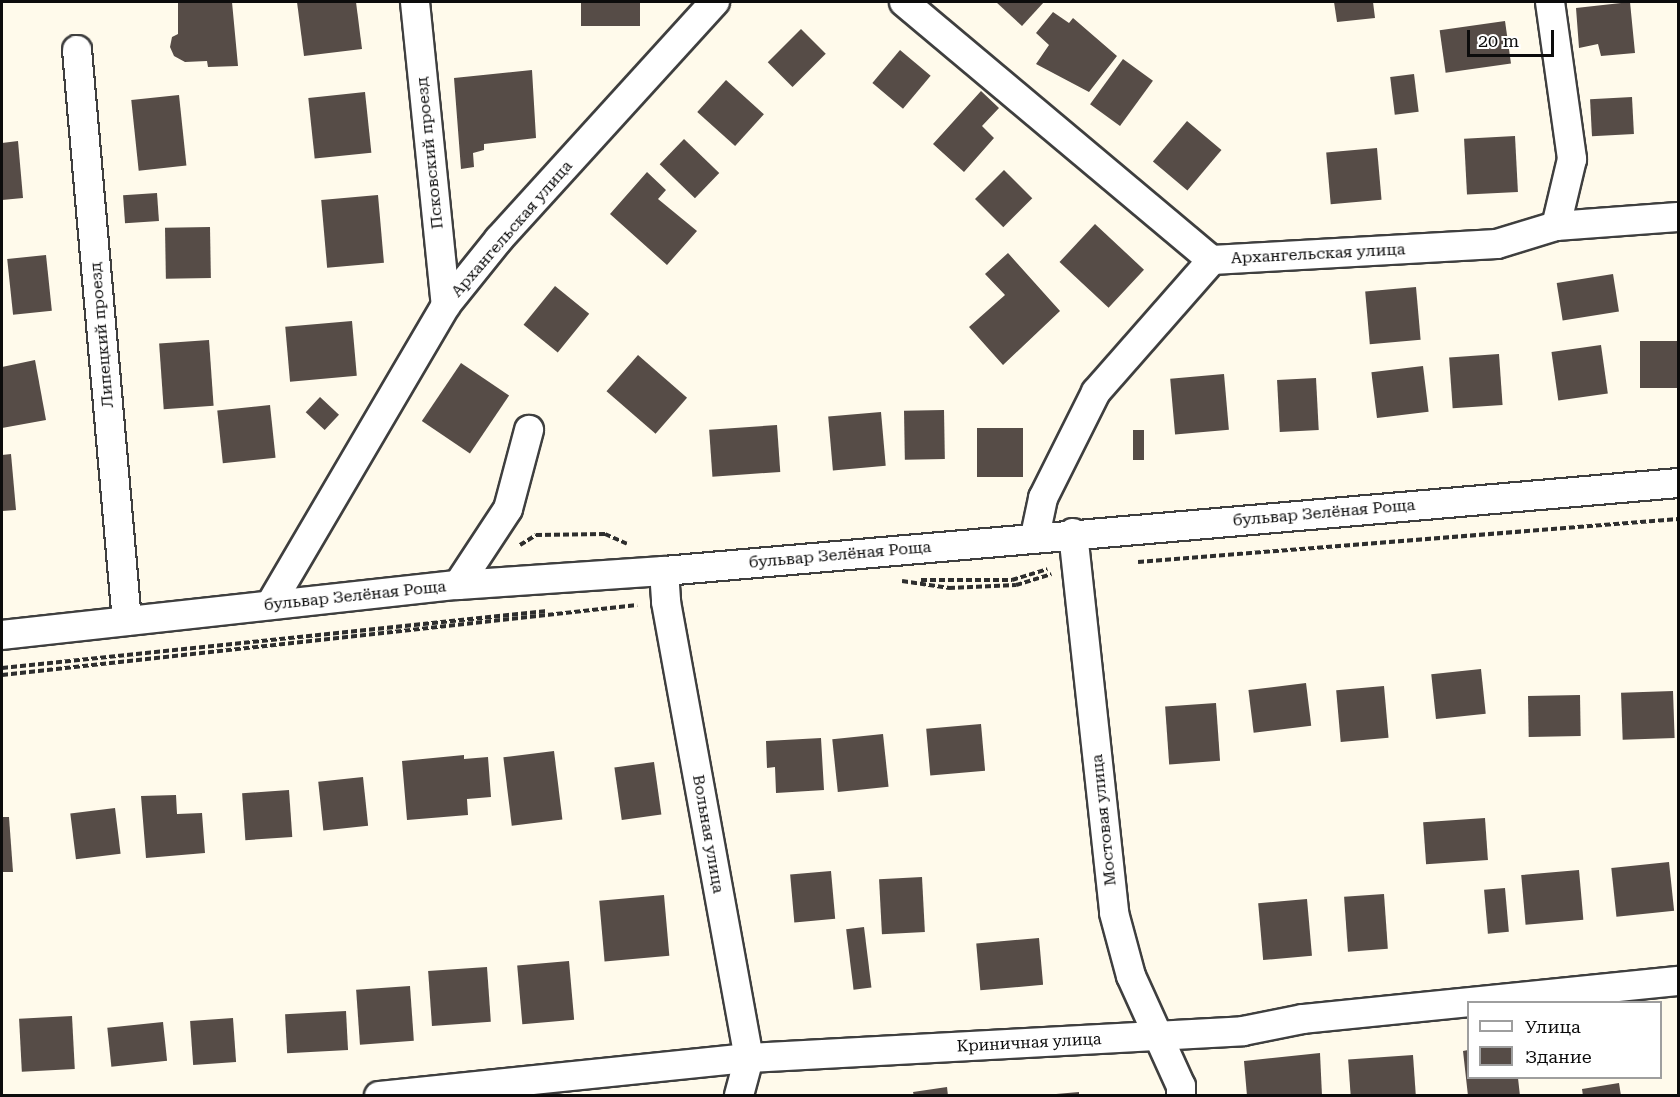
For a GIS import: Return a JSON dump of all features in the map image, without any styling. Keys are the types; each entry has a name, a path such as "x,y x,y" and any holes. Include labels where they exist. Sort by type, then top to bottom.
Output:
{"street":[{"name":"Псковский проезд","path":"415,2 446,305"},
{"name":"Архангельская улица","path":"270,605 446,305 499,239 715,2"},
{"name":"Архангельская улица","path":"904,2 1212,260 1497,244 1556,226 1678,217"},
{"path":"1550,2 1572,159 1556,226"},
{"name":"Липецкий проезд","path":"77,50 127,621"},
{"path":"1035,536 1043,498 1096,392 1212,260"},
{"path":"458,585 508,509 529,430"},
{"name":"бульвар Зелёная Роща","path":"2,635 458,585 664,571 1035,536 1678,483"},
{"name":"Мостовая улица","path":"1073,533 1114,913 1131,976 1181,1086 1181,1095"},
{"name":"Вольная улица","path":"664,571 666,602 749,1058 738,1095"},
{"name":"Криничная улица","path":"1481,1001 1678,981"},
{"name":"Криничная улица","path":"379,1095 749,1058 1243,1031 1303,1019 1467,1002"}],"path":[{"path":"1136,562 1678,519"},
{"path":"890,582 949,588 1016,585 1076,566"},
{"path":"2,675 666,602"}],"building":[{"path":"178,2 232,2 238,66 208,67 207,61 185,62 174,56 170,47 172,37 178,34"},
{"path":"297,2 356,2 362,49 304,56"},
{"path":"581,2 640,2 640,26 581,26"},
{"path":"996,2 1044,2 1022,26"},
{"path":"1334,2 1373,2 1375,18 1337,22"},
{"path":"1630,2 1635,53 1601,56 1598,44 1579,48 1576,8"},
{"path":"1053,12 1069,23 1073,18 1117,56 1089,92 1036,64 1049,45 1036,33"},
{"path":"1505,21 1511,64 1446,73 1440,30"},
{"path":"801,29 826,54 793,87 768,62"},
{"path":"900,50 931,76 903,109 872,83"},
{"path":"1123,59 1153,81 1120,126 1090,104"},
{"path":"532,70 536,138 484,144 484,150 473,153 474,167 461,169 454,78"},
{"path":"1414,74 1419,112 1395,115 1390,77"},
{"path":"726,80 764,114 735,146 697,112"},
{"path":"981,91 999,108 982,126 994,138 964,172 933,144"},
{"path":"365,92 371,153 315,159 308,98"},
{"path":"179,95 186,166 139,171 131,100"},
{"path":"1632,97 1634,134 1592,136 1590,99"},
{"path":"1187,121 1221,150 1187,191 1153,162"},
{"path":"1515,136 1518,192 1467,195 1464,139"},
{"path":"684,139 719,173 695,198 660,164"},
{"path":"18,141 23,198 2,200 2,143"},
{"path":"1377,148 1382,200 1331,204 1326,152"},
{"path":"1004,170 1032,198 1003,227 975,199"},
{"path":"647,172 666,190 658,199 697,231 667,265 610,214"},
{"path":"157,193 159,221 125,223 123,195"},
{"path":"378,195 384,263 327,268 321,200"},
{"path":"1095,224 1144,270 1109,308 1060,262"},
{"path":"210,227 211,278 166,279 165,228"},
{"path":"1008,253 1060,311 1003,365 969,327 1005,295 985,274"},
{"path":"46,255 52,311 13,315 7,259"},
{"path":"1613,274 1619,312 1563,320 1557,283"},
{"path":"555,286 589,314 558,353 524,325"},
{"path":"1416,287 1421,340 1370,344 1365,291"},
{"path":"352,321 357,376 290,382 285,327"},
{"path":"209,340 214,406 164,409 159,343"},
{"path":"1640,341 1678,341 1678,388 1640,388"},
{"path":"1601,345 1608,394 1558,400 1551,352"},
{"path":"1499,354 1503,405 1453,408 1449,357"},
{"path":"638,355 687,398 656,434 607,391"},
{"path":"35,360 46,420 2,428 2,367"},
{"path":"461,363 509,395 470,453 422,421"},
{"path":"1423,366 1429,412 1377,418 1371,372"},
{"path":"1224,374 1229,430 1175,434 1170,379"},
{"path":"1316,378 1319,430 1280,432 1277,380"},
{"path":"320,397 339,415 325,430 306,412"},
{"path":"270,405 276,458 223,463 217,411"},
{"path":"944,410 945,459 905,460 904,411"},
{"path":"881,412 886,466 833,470 828,417"},
{"path":"777,425 780,472 712,477 709,430"},
{"path":"977,428 1023,428 1023,477 977,477"},
{"path":"1133,430 1144,430 1144,460 1133,460"},
{"path":"11,454 16,510 2,511 2,455"},
{"path":"1481,669 1486,714 1436,719 1431,674"},
{"path":"1306,683 1311,726 1254,733 1248,690"},
{"path":"1384,686 1389,738 1341,742 1336,690"},
{"path":"1673,691 1675,738 1623,740 1621,693"},
{"path":"1580,695 1581,736 1529,737 1528,696"},
{"path":"1216,703 1220,761 1169,764 1165,707"},
{"path":"981,724 985,771 930,776 926,729"},
{"path":"883,734 889,787 838,792 832,739"},
{"path":"821,738 824,790 776,793 775,767 767,768 766,741"},
{"path":"554,751 562,819 512,826 503,757"},
{"path":"464,755 464,759 488,757 491,797 467,799 468,815 407,820 402,761"},
{"path":"654,762 661,814 622,820 614,768"},
{"path":"363,777 368,826 323,830 318,782"},
{"path":"289,790 292,837 245,840 242,793"},
{"path":"176,795 177,814 202,813 205,853 146,858 141,796"},
{"path":"115,808 121,854 76,859 70,813"},
{"path":"2,817 9,817 13,872 2,872"},
{"path":"1485,818 1488,860 1426,864 1423,822"},
{"path":"1669,862 1674,911 1616,917 1611,868"},
{"path":"1579,870 1583,920 1526,925 1521,875"},
{"path":"831,871 835,919 794,922 790,875"},
{"path":"922,877 925,932 882,934 879,879"},
{"path":"1505,888 1509,932 1488,934 1484,890"},
{"path":"1384,894 1388,949 1348,952 1344,897"},
{"path":"664,895 669,956 605,961 599,901"},
{"path":"1307,899 1312,956 1263,960 1258,903"},
{"path":"864,927 871,988 854,990 846,929"},
{"path":"1039,938 1043,985 980,990 976,943"},
{"path":"569,961 574,1020 522,1024 517,966"},
{"path":"487,967 491,1022 432,1026 428,971"},
{"path":"410,986 414,1041 360,1045 356,990"},
{"path":"346,1011 348,1050 287,1053 285,1014"},
{"path":"72,1016 75,1069 22,1072 19,1019"},
{"path":"233,1018 236,1062 193,1065 190,1021"},
{"path":"163,1022 167,1061 111,1067 107,1028"},
{"path":"1467,1050 1467,1079 1518,1079 1520,1096 1468,1096 1463,1051"},
{"path":"1320,1053 1322,1096 1247,1096 1244,1061"},
{"path":"1413,1055 1416,1096 1351,1096 1348,1060"},
{"path":"1619,1083 1621,1096 1583,1096 1582,1089"},
{"path":"947,1087 948,1096 914,1096 913,1092"},
{"path":"1079,1092 1079,1096 1056,1096 1056,1094"}]}
